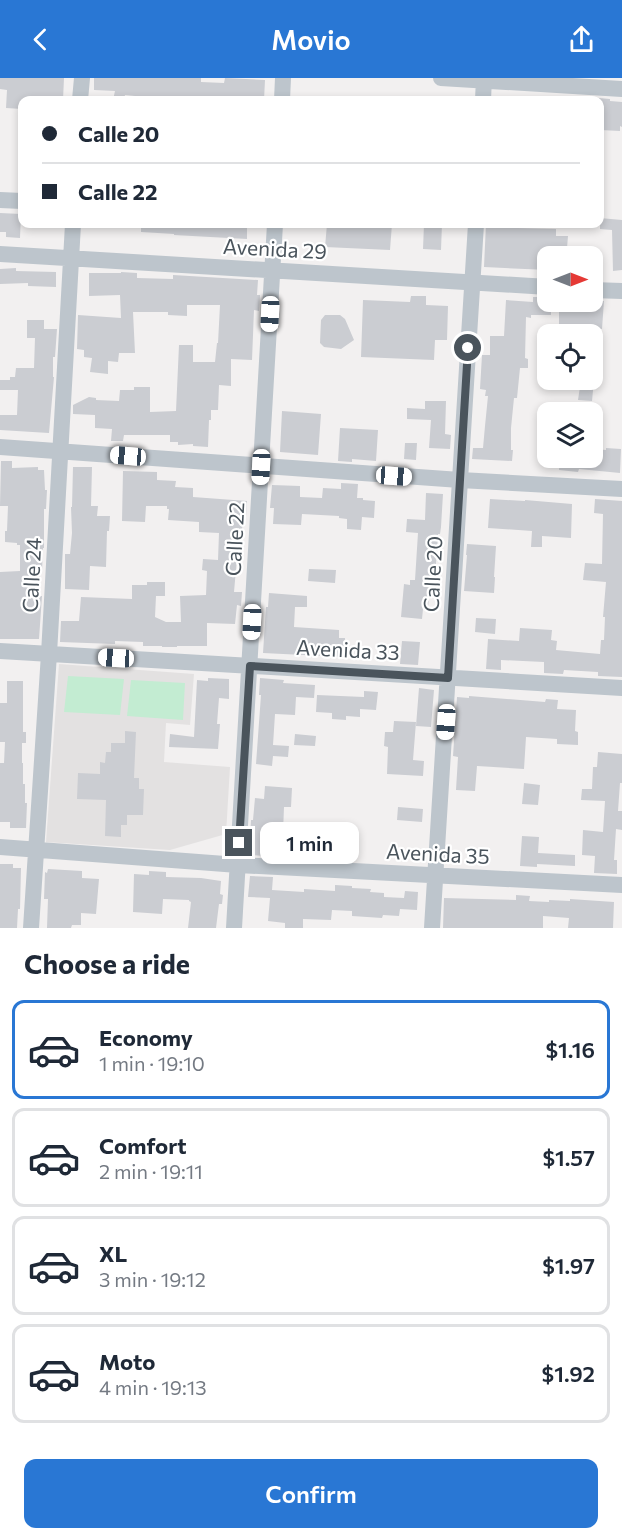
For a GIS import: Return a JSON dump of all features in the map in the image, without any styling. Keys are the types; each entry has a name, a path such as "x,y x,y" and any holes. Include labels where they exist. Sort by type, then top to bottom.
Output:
{"street":[{"path":"80,96 82,78"},
{"path":"282,96 283,78"},
{"path":"441,78 622,89"},
{"path":"483,96 484,79"},
{"path":"0,200 18,201"},
{"name":"Calle 24","path":"31,928 50,654 73,228"},
{"name":"Calle 22","path":"234,928 275,228"},
{"name":"Calle 20","path":"432,928 476,228"},
{"name":"Avenida 29","path":"0,254 537,286"},
{"path":"603,290 622,291"},
{"path":"0,447 261,467 622,489"},
{"name":"Avenida 33","path":"0,651 622,688"},
{"name":"Avenida 35","path":"0,847 238,865 622,885"}],"shaded area":[{"path":"59,664 194,674 190,725 166,723 164,762 230,767 226,834 170,850 46,842"}],"green space":[{"path":"68,676 124,679 120,715 64,712"},
{"path":"131,680 185,683 183,720 127,716"}],"building":[{"path":"0,78 64,78 63,96 18,96 18,109 6,108 7,90 0,89"},
{"path":"94,78 201,78 201,82 224,83 225,78 265,80 264,96 114,96 115,91 94,90"},
{"path":"604,98 622,102 620,131 604,130"},
{"path":"0,213 18,214 20,238 6,237 6,232 0,232"},
{"path":"604,218 622,220 622,270 613,271 612,230 600,229 604,228"},
{"path":"141,228 247,228 247,239 174,235 141,232"},
{"path":"327,228 392,228 390,250 325,247"},
{"path":"424,228 442,228 441,250 423,249"},
{"path":"486,228 556,229 556,236 568,236 567,246 537,246 537,269 484,267"},
{"path":"16,268 16,271 56,272 56,287 28,286 28,283 0,284 0,269"},
{"path":"89,273 137,273 137,278 173,279 173,275 258,280 259,311 254,310 252,360 231,359 231,386 219,385 218,410 211,410 211,420 209,420 208,447 193,446 193,444 178,445 178,442 170,442 170,435 124,435 123,441 111,441 112,429 95,428 95,415 73,414 73,405 89,397 96,398 96,400 119,401 120,390 134,390 134,387 150,387 150,412 176,411 179,345 193,345 193,362 215,362 220,305 187,305 187,316 168,315 168,312 133,312 135,353 119,353 118,362 108,361 108,374 90,372 92,358 84,357 84,350 77,349 78,315 121,318 120,295 89,296"},
{"path":"411,296 426,296 426,305 448,306 447,340 435,340 434,360 361,357 363,300 410,302"},
{"path":"533,297 537,297 537,312 551,312 551,315 526,317 525,358 528,359 528,368 520,368 517,398 514,398 511,428 512,461 472,459 473,448 483,448 488,396 485,396 486,390 480,389 482,355 490,355 490,336 504,336 506,300 533,302"},
{"path":"604,301 602,324 559,324 559,312 603,312"},
{"path":"325,315 340,315 345,319 354,340 341,349 324,347 320,343 321,320"},
{"path":"27,320 44,320 44,329 57,329 55,357 53,357 54,377 49,433 0,430 0,415 17,415 18,390 0,390 0,380 10,380 10,377 15,377 16,368 34,368 35,338 27,338"},
{"path":"580,390 593,390 592,401 578,400"},
{"path":"425,401 446,401 445,434 451,435 450,449 429,448 431,420 407,419 407,408 425,409"},
{"path":"282,411 321,414 318,455 280,452"},
{"path":"340,428 378,430 376,461 352,459 352,462 338,461"},
{"path":"405,443 417,443 416,460 404,459"},
{"path":"606,448 621,449 620,473 579,469 578,472 559,470 559,468 603,468 603,450"},
{"path":"1,461 12,461 12,468 38,467 38,470 44,470 45,490 47,490 46,509 44,509 44,548 42,571 40,571 40,596 42,596 39,639 0,639 0,572 20,571 20,545 5,542 8,506 0,506"},
{"path":"73,467 92,467 91,506 98,506 97,516 110,516 109,531 107,531 106,567 90,566 89,590 65,589 65,554 70,554 72,533"},
{"path":"123,471 157,472 157,480 176,481 175,487 193,488 193,497 247,501 246,516 243,516 240,558 237,558 234,592 242,592 241,606 237,605 235,624 207,623 207,646 143,646 143,642 115,641 115,644 60,642 61,621 79,621 81,597 132,599 132,585 165,582 165,596 156,596 155,617 166,622 181,622 180,596 206,595 207,571 202,570 203,559 218,560 219,533 199,532 199,522 168,520 167,506 146,506 145,522 122,521"},
{"path":"341,483 358,484 357,498 375,501 374,518 362,517 361,530 347,529 347,519 339,518 339,516 302,514 301,525 273,524 274,508 270,508 272,485 300,486 300,497 322,498 323,488 341,489"},
{"path":"426,493 443,494 435,578 430,578 428,609 423,609 422,619 401,617 404,584 410,585 410,580 415,580 418,533 406,532 407,519 425,520"},
{"path":"490,499 572,504 571,538 542,536 542,547 531,547 532,531 488,528"},
{"path":"595,499 622,501 622,677 598,676 598,672 564,670 563,674 544,673 544,662 501,660 501,670 486,669 488,639 519,641 520,628 552,630 551,640 557,641 556,650 600,654 601,640 604,640 606,582 583,580 585,563 602,564 603,514 594,513"},
{"path":"467,544 496,546 494,593 464,591"},
{"path":"309,569 336,570 335,583 308,581"},
{"path":"269,593 307,596 307,607 295,607 294,627 339,630 339,638 345,638 344,657 263,653"},
{"path":"476,618 496,619 495,634 475,632"},
{"path":"402,641 420,642 418,665 400,664"},
{"path":"208,678 229,679 229,699 219,698 218,749 169,747 170,734 194,737 197,680 208,681"},
{"path":"260,678 284,680 283,683 315,685 314,698 296,697 295,715 275,714 273,745 289,746 288,757 273,756 272,766 256,764"},
{"path":"7,681 23,681 23,732 26,732 26,743 22,743 22,763 25,803 27,803 26,828 10,828 10,822 0,822 0,763 4,763 5,742 0,742 0,703 7,703"},
{"path":"419,688 434,690 431,727 416,726"},
{"path":"364,691 378,692 376,710 360,709 360,717 346,716 346,720 332,719 332,713 316,712 317,695 364,697"},
{"path":"469,696 545,702 546,699 558,700 557,709 576,710 575,731 578,732 578,745 557,744 557,739 526,737 524,769 477,766 475,791 456,790 458,757 453,756 457,697 469,698"},
{"path":"394,721 416,722 413,760 424,761 423,776 387,774 388,747 384,746 385,732 393,732"},
{"path":"125,731 136,732 134,778 139,778 139,789 144,789 143,815 127,815 127,825 121,825 121,837 105,836 106,800 77,799 78,773 100,774 100,762 105,763 106,752 111,752 111,743 125,743"},
{"path":"295,734 316,736 315,746 294,745"},
{"path":"598,752 622,754 622,783 620,783 618,811 622,811 622,830 616,829 614,860 617,860 617,874 594,873 595,856 582,855 583,830 603,832 605,801 581,800 582,789 592,789 593,767 597,767"},
{"path":"524,783 540,785 538,805 522,804"},
{"path":"265,786 292,788 291,807 284,807 283,833 297,834 296,858 249,855 255,798 264,799"},
{"path":"398,807 423,809 422,822 397,820"},
{"path":"522,836 539,837 538,853 575,855 575,866 537,864 537,867 520,866"},
{"path":"0,864 13,864 13,868 21,868 17,928 0,928"},
{"path":"48,869 82,871 82,878 99,879 96,914 81,913 81,925 72,925 71,928 47,928 48,899 44,899 45,872 47,873"},
{"path":"149,871 166,872 166,877 221,881 220,894 223,895 222,904 219,904 216,928 188,928 191,902 189,900 163,899 162,914 133,912 134,874 149,875"},
{"path":"250,876 273,877 272,890 335,891 335,885 352,886 352,888 371,889 370,892 384,893 384,897 404,898 405,891 418,892 417,910 400,909 399,916 383,915 382,918 352,916 352,911 332,910 331,920 303,919 303,928 285,928 285,923 268,921 270,898 248,897"},
{"path":"516,895 530,896 529,901 570,901 570,899 614,902 613,928 568,928 569,918 543,916 543,928 443,928 444,898 516,900"}],"route":[{"path":"239,843 250,666 448,678 468,348"}]}
